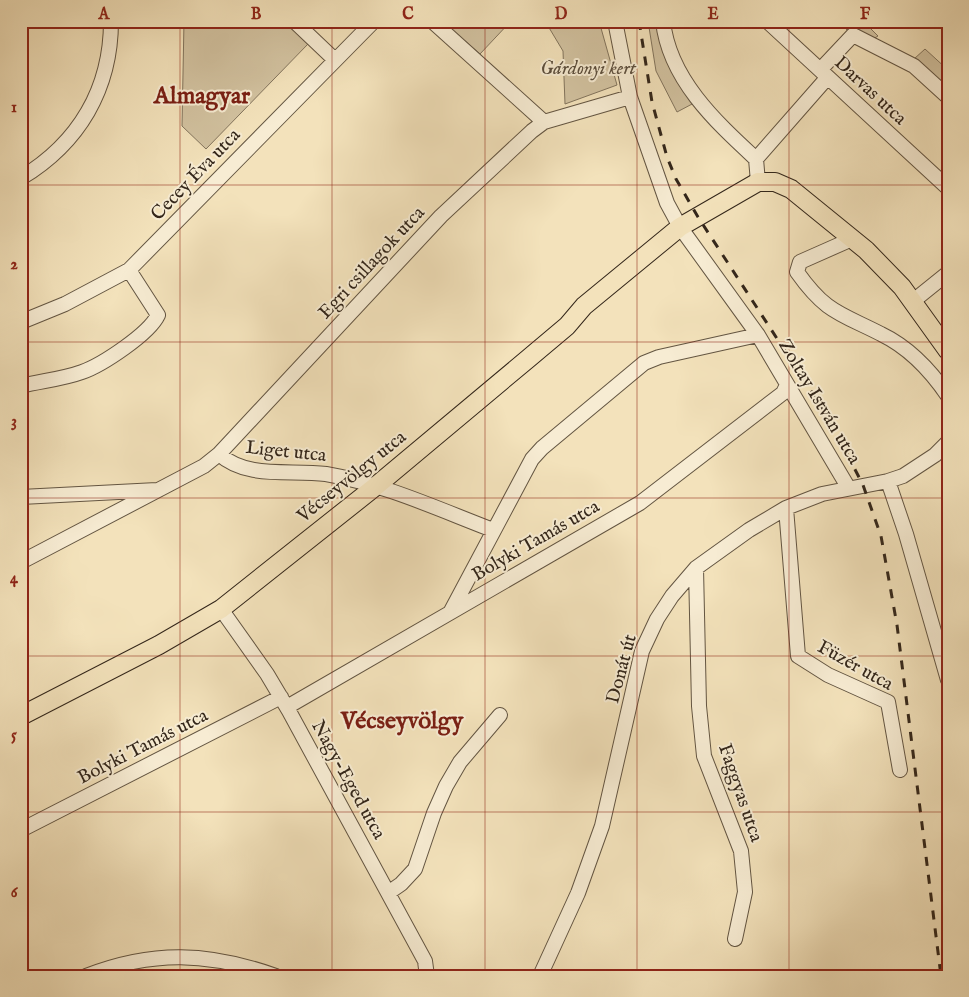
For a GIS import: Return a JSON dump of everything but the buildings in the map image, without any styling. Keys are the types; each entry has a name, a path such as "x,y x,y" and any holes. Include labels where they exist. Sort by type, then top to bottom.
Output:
{"main road":[{"name":"Vécseyvölgy utca","path":"21,716 159,645 221,609 376,486 567,326 584,306 680,227 758,182"},
{"path":"758,182 775,182 791,189 888,271 948,351"}],"street":[{"path":"21,178 50,157 82,125 104,80 111,43 112,21"},
{"path":"294,21 335,60"},
{"name":"Cecey Éva utca","path":"21,322 65,304 129,270 374,21"},
{"path":"432,21 544,122"},
{"path":"451,611 532,459 542,448 644,363 659,357 758,335 680,227 667,203 630,96 615,21"},
{"path":"663,21 668,47 680,73 725,131 756,159 758,182"},
{"name":"Darvas utca","path":"767,21 823,74 946,182"},
{"path":"756,159 853,35 914,66 948,97"},
{"name":"Egri csillagok utca","path":"21,562 162,490 204,466 219,454 441,216 492,167 544,122 630,96"},
{"path":"852,239 800,262 797,272 822,303 843,317 882,334 900,346 928,370 948,396"},
{"path":"21,386 82,372 110,357 153,324 158,315 129,270"},
{"path":"912,302 948,273"},
{"name":"Zoltay István utca","path":"758,335 848,487"},
{"name":"Bolyki Tamás utca","path":"21,830 284,702 530,568 640,503 783,393 786,385"},
{"name":"Donát út","path":"540,976 578,893 602,826 642,651 657,619 672,596 696,568 749,530 786,508 799,501 848,487 888,482 918,468 948,442"},
{"name":"Liget utca","path":"219,454 228,462 246,470 324,474 376,486 493,530"},
{"path":"888,482 906,534 948,680"},
{"name":"Egri csillagok utca","path":"21,497 162,490"},
{"name":"Füzér utca","path":"786,508 798,656 828,675 888,702 900,770"},
{"name":"Faggyas utca","path":"696,568 699,706 704,756 741,851 743,868 745,892 735,939"},
{"name":"Nagy-Eged utca","path":"221,609 263,667 284,702 425,961 427,976"},
{"path":"388,893 401,884 415,869 446,786 460,762 500,715"},
{"path":"86,976 115,966 177,956 220,959 276,976"}],"green space":[{"path":"184,21 285,21 308,44 206,149 182,126"},
{"name":"Gárdonyi kert","path":"442,21 511,21 480,54"},
{"name":"Gárdonyi kert","path":"545,21 599,21 617,85 565,104 563,51"},
{"path":"648,21 660,21 694,103 677,112 656,71"},
{"path":"839,21 863,21 878,36 873,39 847,30"},
{"path":"925,49 948,70 948,91 914,59"}],"railway":[{"path":"639,21 652,102 667,157 676,179 698,217 828,417 863,485 881,536 897,625 941,976"}],"district":[{"name":"Almagyar","path":"202,96"},
{"name":"Vécseyvölgy","path":"402,721"}]}
